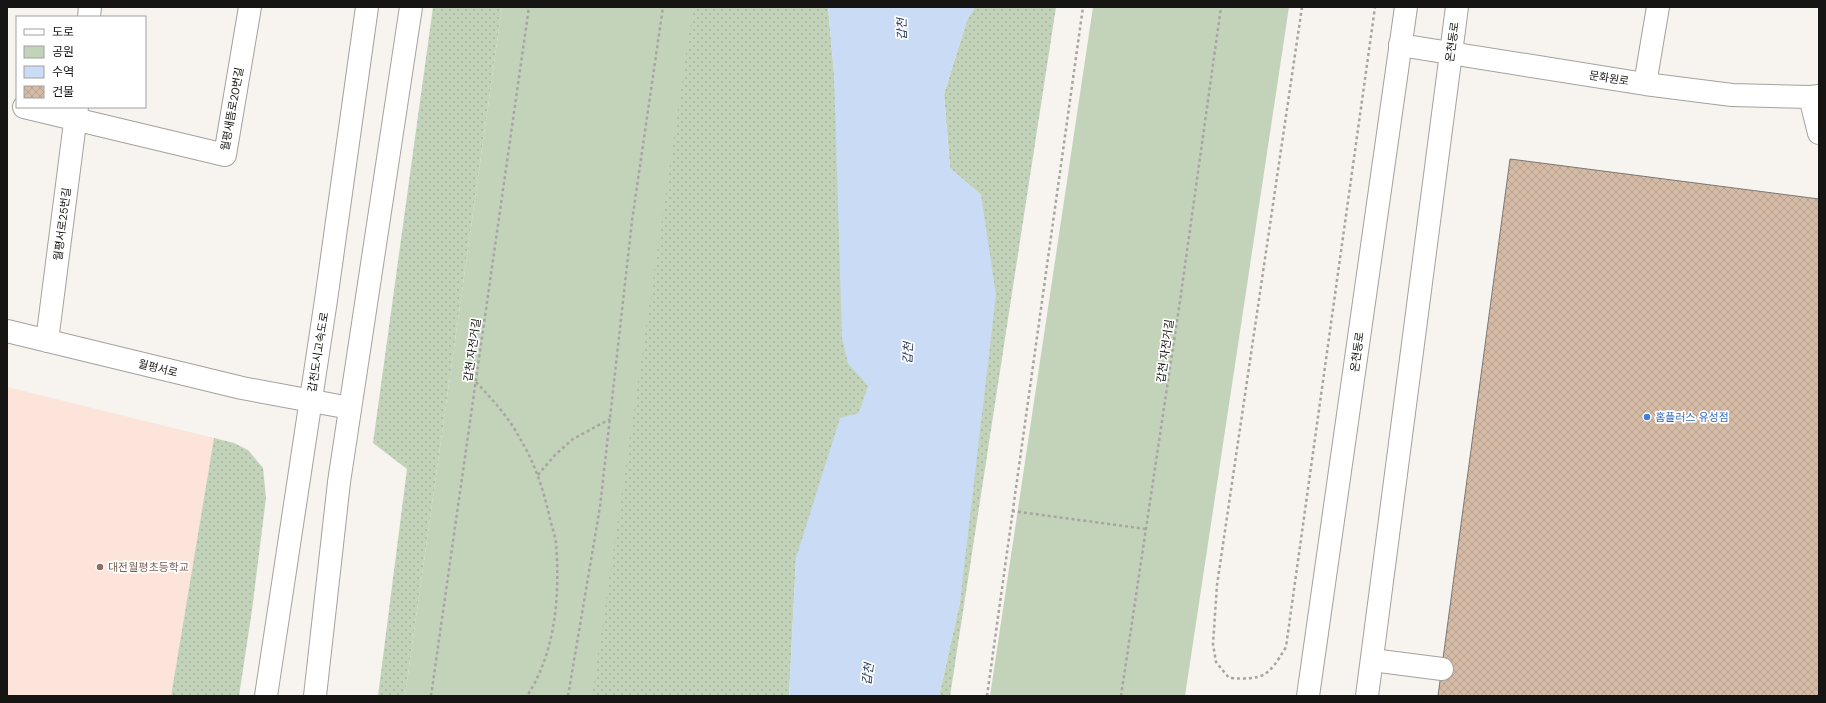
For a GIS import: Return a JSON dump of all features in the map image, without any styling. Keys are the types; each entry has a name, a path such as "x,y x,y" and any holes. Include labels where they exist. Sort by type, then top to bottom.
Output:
{"main road":[{"name":"월평새뜸로20번길","path":"76,113 225,155 250,7"},
{"name":"갑천도시고속도로","path":"266,696 368,7"},
{"path":"315,696 350,408 411,7"},
{"name":"온천동로","path":"1308,696 1406,7"},
{"name":"온천동로","path":"1367,696 1456,7"},
{"path":"1645,84 1658,7"},
{"name":"문화원로","path":"1400,45 1645,84 1732,95 1815,96"},
{"path":"1815,96 1819,134"},
{"path":"33,108 76,113"},
{"name":"월평서로25번길","path":"47,340 76,113"},
{"name":"월평서로","path":"7,332 47,340 242,388 310,402 350,408"},
{"path":"1372,660 1442,669"}],"path":[{"name":"갑천 자전거길","path":"431,696 529,7"},
{"path":"568,696 600,507 632,221 663,7"},
{"path":"987,696 1083,7"},
{"name":"갑천 자전거길","path":"1121,696 1221,7"},
{"path":"1302,7 1217,586 1213,644 1216,662 1229,678 1250,680 1263,676 1276,664 1286,647 1375,7"},
{"path":"476,381 505,414 522,442 538,475 556,542 556,616 535,684 527,696"},
{"path":"538,475 555,455 573,439 610,419"},
{"path":"1012,511 1146,529"}],"shaded area":[{"name":"대전월평초등학교","path":"7,387 214,438 171,696 7,696"}],"green space":[{"path":"433,7 502,7 405,696 378,696 407,469 373,443"},
{"path":"502,7 693,7 592,696 405,696"},
{"path":"691,7 828,7 834,73 848,363 869,386 859,413 796,558 789,696 591,696"},
{"path":"975,7 1056,7 950,696 939,696 960,602 981,195 950,168 944,94 967,20"},
{"path":"1093,7 1289,7 1185,696 990,696"},
{"path":"214,438 234,443 248,450 263,468 266,498 252,610 239,696 171,696"}],"water":[{"name":"갑천","path":"828,7 975,7 967,20 944,94 950,168 981,195 996,295 960,602 939,696 789,696 796,558 840,418 859,413 868,386 848,363 842,338 834,73"}],"building":[{"name":"홈플러스 유성점","path":"1510,159 1819,199 1819,696 1438,696"}],"place":[{"name":"홈플러스 유성점","path":"1647,417"},
{"name":"대전월평초등학교","path":"100,567"}]}
